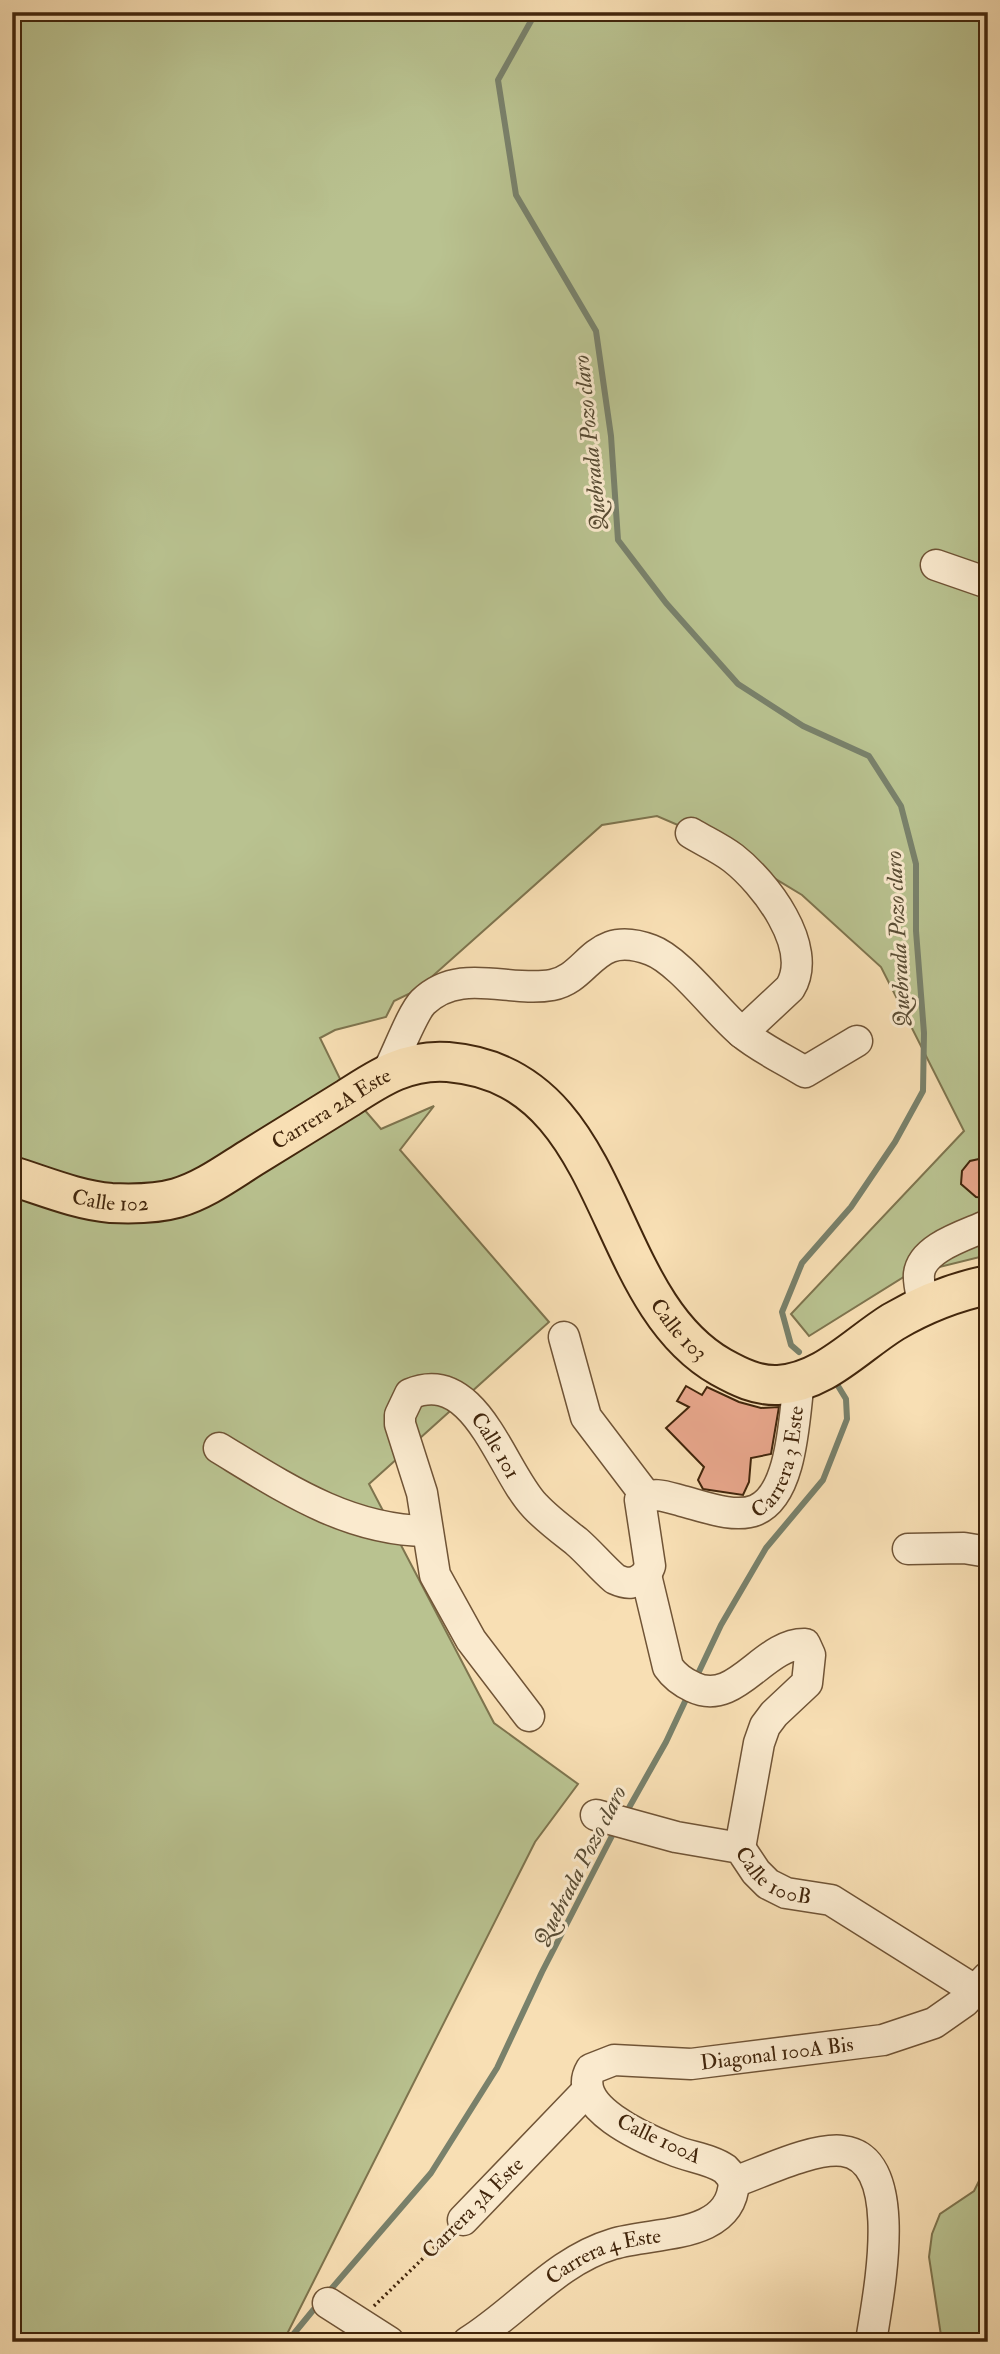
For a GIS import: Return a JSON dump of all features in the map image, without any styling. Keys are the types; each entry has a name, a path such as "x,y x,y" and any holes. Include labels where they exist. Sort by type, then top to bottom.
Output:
{"main road":[{"name":"Carrera 2A Este","path":"208,1185 387,1073 426,1062 465,1064"},
{"name":"Calle 103","path":"465,1064 489,1070 519,1086 554,1114 569,1132 653,1295 675,1327 715,1364 747,1380 772,1385 799,1381 835,1364 893,1322 947,1296 988,1285"},
{"name":"Calle 102","path":"12,1176 68,1194 117,1203 166,1200 208,1185"}],"street":[{"path":"936,565 988,583"},
{"path":"691,833 733,858 764,889 789,926 795,948 795,979 790,988 742,1033"},
{"path":"387,1073 422,1002 438,992 459,984 491,981 531,987 555,985 599,952 617,944 653,950 667,960 742,1033 805,1072 857,1041"},
{"path":"924,1307 919,1279 923,1262 932,1252 988,1225"},
{"path":"564,1337 586,1417 646,1496 640,1500 639,1507 650,1566 646,1575 668,1667 688,1685 707,1692 722,1690 783,1647 805,1644 810,1655 807,1683 774,1714 759,1743 740,1848"},
{"name":"Carrera 3 Este","path":"646,1496 656,1494 734,1512 755,1511 768,1502 786,1470 799,1381"},
{"name":"Calle 101","path":"529,1716 471,1640 435,1575 422,1493 402,1438 400,1415 410,1394 430,1390 450,1392 472,1410 533,1505 605,1570 626,1584 638,1582 646,1575"},
{"path":"219,1448 295,1494 331,1511 370,1525 426,1531"},
{"path":"908,1549 964,1548 988,1552"},
{"name":"Calle 100B","path":"612,1820 676,1837 740,1848 768,1884 786,1893 831,1900 982,1984"},
{"name":"Diagonal 100A Bis","path":"586,2092 585,2084 591,2069 614,2060 691,2064 883,2040 933,2023 982,1984"},
{"name":"Calle 100A","path":"586,2092 597,2108 670,2149 724,2169 734,2182"},
{"name":"Carrera 3A Este","path":"463,2220 586,2092"},
{"path":"734,2182 829,2151 854,2154 867,2164 884,2205 883,2247 871,2342"},
{"name":"Carrera 4 Este","path":"468,2342 506,2316 560,2270 595,2250 717,2220 730,2203 734,2182"},
{"path":"328,2303 389,2342"}],"path":[{"name":"Carrera 3A Este","path":"358,2321 463,2220"}],"green space":[{"path":"12,12 988,12 988,1255 907,1275 809,1336 791,1314 964,1131 881,967 802,895 708,838 657,816 602,825 417,990 394,1001 386,1017 335,1030 320,1038 343,1085 381,1129 434,1106 400,1150 549,1322 369,1484 494,1723 578,1784 535,1842 283,2342 12,2342"},
{"path":"988,2163 988,2342 942,2342 929,2257 932,2234 940,2214 974,2191"}],"building":[{"path":"988,1157 988,1198 976,1197 961,1184 962,1171 970,1161"},
{"path":"686,1386 702,1395 707,1387 739,1402 761,1408 779,1407 771,1454 751,1458 749,1482 743,1495 703,1489 698,1480 704,1467 666,1428 689,1407 677,1401"}],"waterway":[{"name":"Quebrada Pozo claro","path":"536,12 498,80 516,195 596,331 611,436 618,540 666,603 738,684 803,726 869,756 901,806 916,864 916,931 924,1033 923,1091 895,1142 851,1207 802,1263 782,1312 791,1345 799,1352"},
{"name":"Quebrada Pozo claro","path":"695,1680 721,1625 766,1548 823,1480 847,1419 846,1399 835,1381"},
{"name":"Quebrada Pozo claro","path":"626,1813 666,1742 689,1693"},
{"name":"Quebrada Pozo claro","path":"326,2295 431,2173 497,2068 542,1972 616,1828"},
{"name":"Quebrada Pozo claro","path":"287,2342 319,2303"},
{"path":"984,2342 988,2311"}]}
